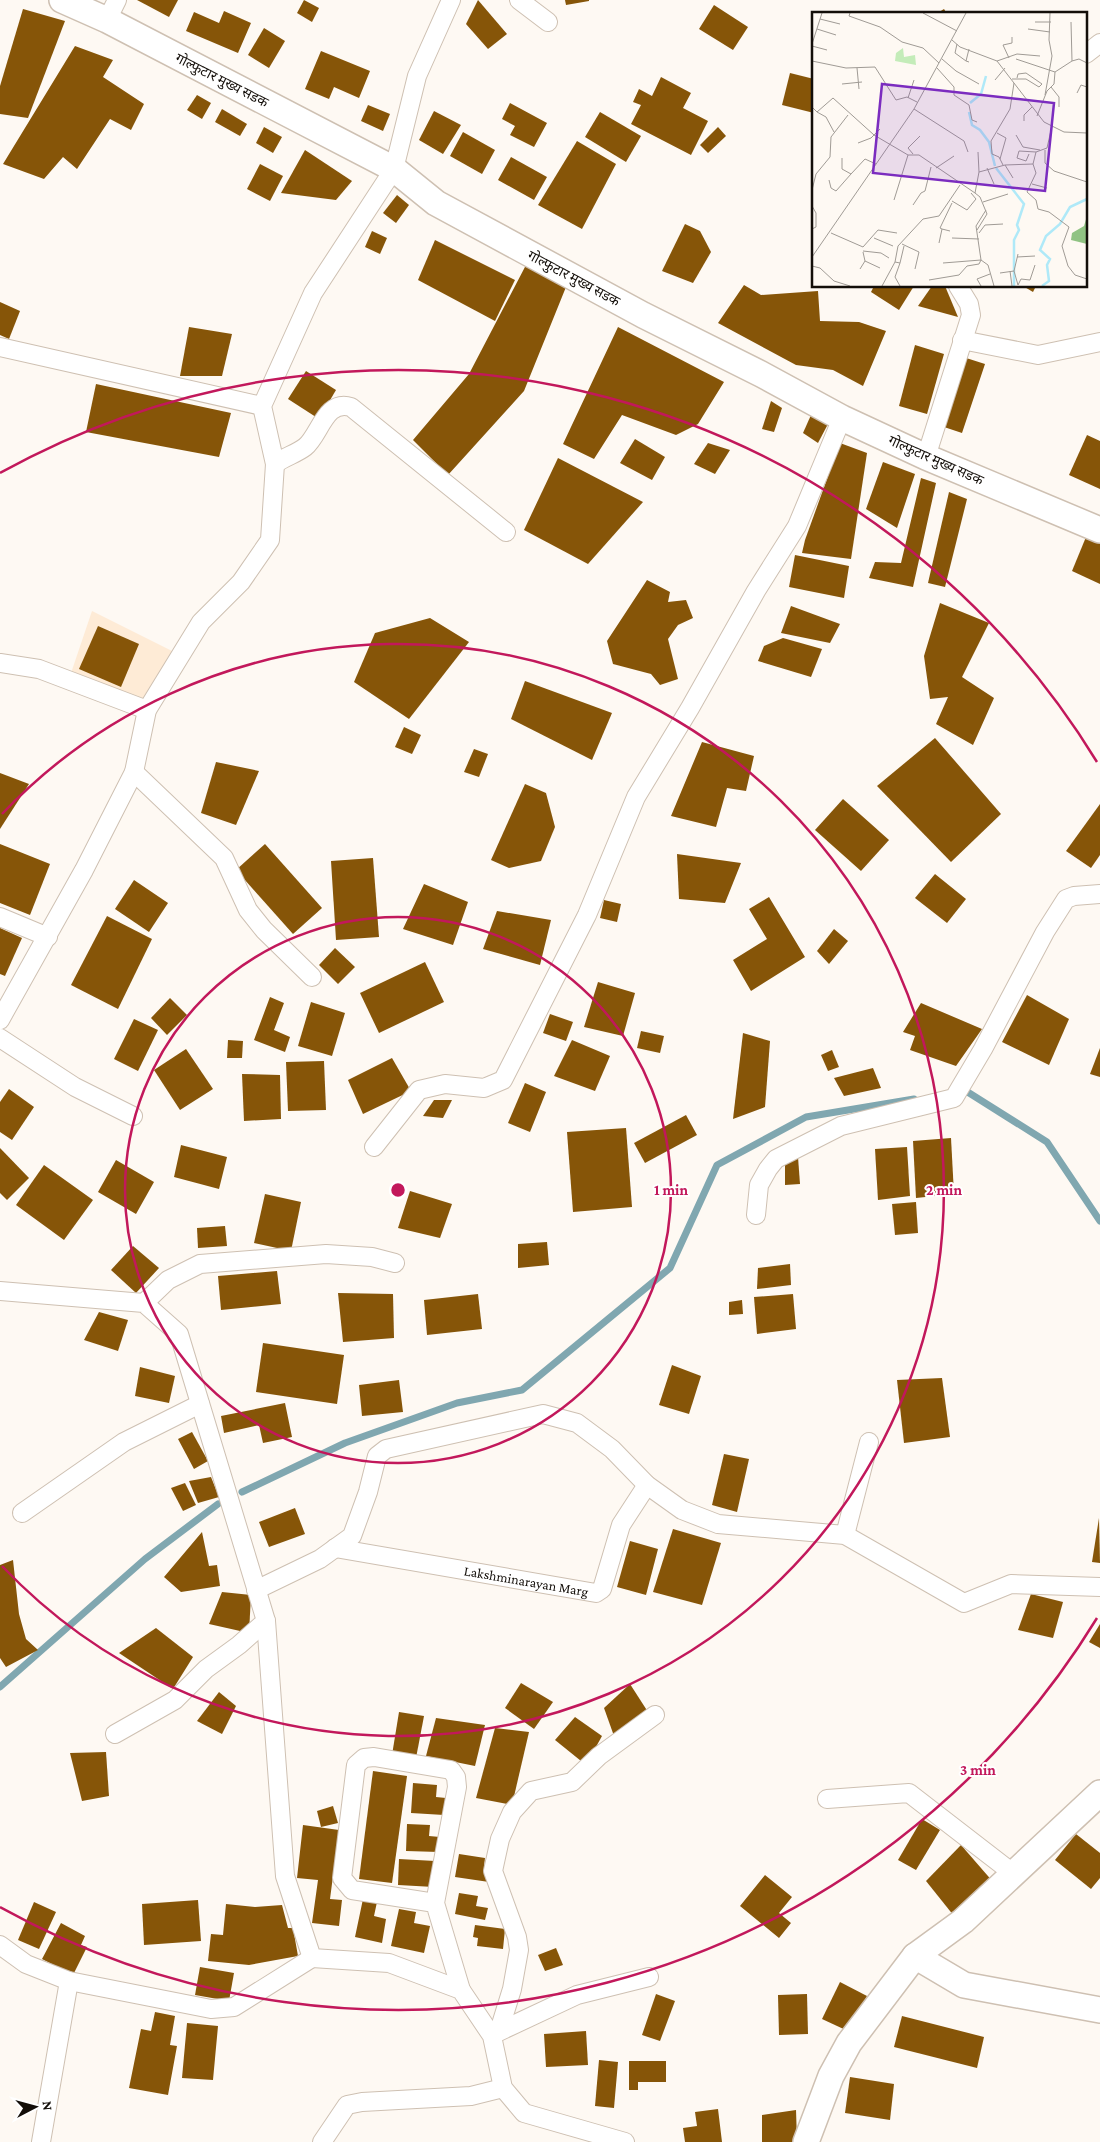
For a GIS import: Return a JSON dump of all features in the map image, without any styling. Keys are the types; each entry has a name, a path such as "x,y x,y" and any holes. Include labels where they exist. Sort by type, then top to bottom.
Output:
{"main road":[{"name":"गोल्फुटार मुख्य सडक","path":"62,0 112,10 394,169 436,203 643,315 761,374 842,418 926,457 1100,530"},
{"path":"806,2142 831,2076 849,2043 914,1956 963,1921 1100,1793"},
{"path":"914,1956 964,1984 1100,2010"}],"street":[{"path":"0,1020 48,937 134,772 147,710 201,622 241,582 270,540 274,464 262,406 313,293 394,169 417,76 451,0"},
{"path":"519,0 548,22"},
{"path":"1088,52 1100,43"},
{"path":"926,457 971,315 969,304 959,288"},
{"path":"962,340 1038,355 1100,342"},
{"path":"0,347 262,406"},
{"path":"274,464 307,446 318,426 336,407 345,405 351,407 506,532"},
{"path":"374,1147 419,1090 445,1084 484,1088 503,1080 587,915 636,797 690,708 756,591 797,526 842,418"},
{"path":"0,663 39,669 147,710"},
{"path":"134,772 224,858 248,910 264,930 312,977"},
{"path":"756,1215 759,1185 776,1159 841,1126 954,1098 1045,932 1066,900 1074,896 1100,894"},
{"path":"0,917 48,937"},
{"path":"0,1038 75,1087 133,1116"},
{"path":"144,1303 168,1280 200,1264 326,1254 372,1257 395,1263"},
{"path":"0,1291 144,1303 179,1334 266,1621 285,1876 312,1958"},
{"path":"22,1513 124,1442 200,1404"},
{"path":"256,1590 320,1559 352,1536 368,1492 377,1456 386,1448 543,1414 577,1423 612,1449 647,1485 682,1510 718,1524 845,1535 964,1603 1011,1584 1100,1587"},
{"path":"845,1535 869,1442"},
{"name":"Lakshminarayan Marg","path":"335,1548 596,1593 602,1589 621,1525 647,1485"},
{"path":"115,1734 175,1700 206,1669 239,1645 266,1621"},
{"path":"624,2142 524,2113 504,2088 496,2033 512,1989 519,1950 517,1937 493,1871 500,1839 512,1812 531,1791 572,1782 599,1756 654,1716"},
{"path":"434,1903 352,1890 342,1878 356,1765 364,1758 374,1757 451,1770 456,1777 457,1787 434,1903 461,1990 496,2033"},
{"path":"827,1799 909,1793 1014,1874"},
{"path":"0,1945 26,1964 69,1981 211,2010 234,2007 312,1958 389,1963 461,1990"},
{"path":"496,2033 576,1995 649,1977"},
{"path":"41,2142 69,1981"},
{"path":"322,2142 347,2105 362,2102 471,2096 504,2088"}],"shaded area":[{"path":"92,611 176,653 145,701 70,676"}],"building":[{"path":"137,0 178,0 169,17"},
{"path":"304,0 319,8 312,22 297,13"},
{"path":"478,0 507,34 488,49 466,24"},
{"path":"565,0 589,0 589,1 566,5"},
{"path":"714,5 748,27 733,50 699,29"},
{"path":"23,9 65,21 28,118 0,114 0,86"},
{"path":"224,11 251,23 238,53 186,31 194,12 219,23"},
{"path":"264,28 285,41 269,68 248,55"},
{"path":"75,46 113,60 103,77 144,104 131,130 110,119 77,169 63,157 44,179 3,164"},
{"path":"321,51 370,71 359,98 334,87 329,99 305,89"},
{"path":"790,73 812,78 812,112 782,105"},
{"path":"661,77 691,93 683,108 708,121 691,155 631,124 641,105 633,102 639,89 652,96"},
{"path":"197,95 211,103 202,119 187,110"},
{"path":"510,103 547,123 534,147 510,135 515,126 502,119"},
{"path":"368,105 390,114 383,131 361,121"},
{"path":"222,109 247,124 240,136 215,122"},
{"path":"434,111 461,125 443,154 419,140"},
{"path":"600,112 641,136 626,162 585,137"},
{"path":"264,127 282,137 273,153 256,143"},
{"path":"718,127 726,136 708,153 700,145"},
{"path":"463,132 495,150 482,174 450,156"},
{"path":"577,141 616,164 582,229 538,205"},
{"path":"305,150 352,181 336,200 281,193"},
{"path":"511,157 547,177 534,200 498,180"},
{"path":"260,164 283,176 270,201 247,189"},
{"path":"397,195 409,205 396,223 383,213"},
{"path":"685,224 700,231 711,252 693,283 662,271"},
{"path":"372,231 387,238 380,254 365,247"},
{"path":"435,240 515,280 495,321 418,280"},
{"path":"526,265 566,287 524,391 448,475 413,440 469,374"},
{"path":"744,285 761,295 818,291 820,321 859,322 886,331 863,386 833,370 796,365 718,323"},
{"path":"873,288 913,288 899,310 871,292"},
{"path":"931,288 946,288 958,317 918,306"},
{"path":"1026,288 1035,288 1033,292"},
{"path":"0,302 20,311 9,339 0,335"},
{"path":"189,327 232,334 222,376 180,376"},
{"path":"618,327 724,382 698,424 676,435 622,415 594,459 563,444"},
{"path":"915,345 944,354 927,414 899,406"},
{"path":"963,357 985,364 962,433 941,426"},
{"path":"306,371 336,390 319,419 288,399"},
{"path":"96,384 231,413 219,457 86,432"},
{"path":"771,401 782,408 774,432 762,429"},
{"path":"811,415 828,424 818,443 803,433"},
{"path":"1087,435 1100,441 1100,489 1069,475"},
{"path":"635,439 665,457 652,480 620,463"},
{"path":"708,443 730,450 715,474 694,464"},
{"path":"840,443 867,453 851,559 802,553"},
{"path":"558,458 643,502 588,564 524,530"},
{"path":"883,462 915,474 897,528 866,509"},
{"path":"921,478 936,483 913,587 869,578 875,562 901,563"},
{"path":"949,492 967,499 945,587 928,583"},
{"path":"1086,537 1100,543 1100,584 1072,571"},
{"path":"795,555 849,566 844,598 789,587"},
{"path":"647,580 670,592 668,602 686,600 693,618 678,625 668,639 678,679 660,685 651,674 613,664 607,641"},
{"path":"940,603 989,623 962,677 994,698 973,745 936,724 948,697 930,699 924,656"},
{"path":"791,606 840,624 830,643 781,633"},
{"path":"430,618 469,642 409,719 354,682 375,633"},
{"path":"98,626 139,644 121,687 79,669"},
{"path":"783,638 822,649 811,677 758,661 764,646"},
{"path":"525,681 612,713 592,760 511,719"},
{"path":"404,727 421,735 412,754 395,747"},
{"path":"935,738 1001,814 951,862 877,786"},
{"path":"702,742 754,756 746,791 727,788 716,827 671,816"},
{"path":"474,749 488,754 479,777 464,772"},
{"path":"216,762 259,771 236,825 201,813"},
{"path":"0,773 29,784 0,829"},
{"path":"525,784 546,793 555,827 541,861 509,868 491,860"},
{"path":"843,799 889,840 861,871 815,830"},
{"path":"1100,804 1100,855 1091,868 1066,851"},
{"path":"0,844 50,864 30,915 0,903"},
{"path":"265,844 322,908 293,934 236,870"},
{"path":"677,854 741,863 725,903 679,899"},
{"path":"373,858 379,937 336,940 331,861"},
{"path":"935,874 966,899 947,923 915,898"},
{"path":"134,880 168,903 149,932 115,909"},
{"path":"424,884 468,902 453,945 403,929"},
{"path":"769,897 805,957 751,991 733,960 767,939 749,909"},
{"path":"604,900 621,904 617,922 600,918"},
{"path":"497,911 551,920 540,965 483,949"},
{"path":"107,916 152,939 118,1009 71,985"},
{"path":"0,928 22,938 5,976 0,974"},
{"path":"834,929 848,941 829,964 817,951"},
{"path":"335,948 355,967 338,984 319,965"},
{"path":"425,962 444,1002 379,1033 360,993"},
{"path":"598,982 635,993 623,1036 584,1027"},
{"path":"1027,995 1069,1019 1049,1065 1002,1042"},
{"path":"270,997 284,1003 274,1030 290,1037 285,1052 254,1040"},
{"path":"170,998 187,1015 167,1035 151,1018"},
{"path":"311,1002 345,1013 332,1056 298,1046"},
{"path":"921,1003 982,1029 956,1066 910,1050 915,1036 903,1032"},
{"path":"550,1014 573,1022 566,1041 543,1033"},
{"path":"134,1019 158,1030 138,1071 114,1059"},
{"path":"641,1031 664,1036 660,1053 637,1048"},
{"path":"743,1033 770,1041 765,1107 733,1119"},
{"path":"228,1040 243,1041 242,1058 227,1058"},
{"path":"572,1040 610,1056 595,1091 554,1076"},
{"path":"1100,1048 1100,1077 1090,1074"},
{"path":"186,1049 213,1089 180,1110 154,1070"},
{"path":"832,1050 839,1067 828,1071 821,1055"},
{"path":"392,1058 411,1091 363,1114 348,1080"},
{"path":"324,1061 326,1110 288,1111 286,1062"},
{"path":"873,1068 881,1088 844,1096 834,1078"},
{"path":"242,1074 280,1075 281,1119 244,1121"},
{"path":"525,1083 546,1092 530,1132 508,1123"},
{"path":"9,1089 34,1107 12,1140 0,1132 0,1102"},
{"path":"434,1100 452,1100 443,1118 423,1116"},
{"path":"686,1115 697,1135 645,1163 634,1143"},
{"path":"626,1128 632,1207 573,1212 567,1132"},
{"path":"951,1138 954,1194 916,1198 913,1141"},
{"path":"181,1145 227,1157 219,1189 174,1177"},
{"path":"907,1147 910,1196 878,1200 875,1149"},
{"path":"0,1148 29,1178 7,1200 0,1193"},
{"path":"798,1157 800,1184 785,1185 785,1158"},
{"path":"116,1160 154,1182 136,1214 98,1192"},
{"path":"44,1165 93,1200 64,1240 16,1205"},
{"path":"410,1191 452,1204 440,1238 398,1228"},
{"path":"265,1194 301,1202 291,1251 254,1243"},
{"path":"916,1202 918,1233 895,1235 892,1204"},
{"path":"225,1226 227,1246 198,1248 197,1228"},
{"path":"547,1242 549,1265 518,1268 518,1244"},
{"path":"133,1246 159,1268 136,1293 111,1270"},
{"path":"790,1264 791,1285 757,1289 758,1268"},
{"path":"277,1271 281,1304 221,1310 218,1276"},
{"path":"338,1293 393,1294 394,1338 343,1342"},
{"path":"478,1294 482,1329 427,1335 424,1300"},
{"path":"793,1294 796,1329 757,1334 754,1297"},
{"path":"742,1300 743,1314 729,1315 729,1302"},
{"path":"99,1312 128,1320 118,1351 84,1340"},
{"path":"263,1343 344,1355 337,1404 256,1392"},
{"path":"672,1365 701,1376 689,1414 659,1405"},
{"path":"140,1367 175,1376 169,1403 135,1396"},
{"path":"942,1378 950,1437 904,1443 897,1380"},
{"path":"399,1380 403,1412 362,1416 359,1385"},
{"path":"285,1403 292,1437 263,1443 259,1425 224,1433 221,1416"},
{"path":"192,1432 208,1461 194,1469 178,1439"},
{"path":"724,1454 749,1459 737,1512 712,1505"},
{"path":"211,1477 219,1497 198,1503 189,1481"},
{"path":"185,1483 196,1505 183,1511 171,1488"},
{"path":"295,1508 305,1534 269,1547 259,1522"},
{"path":"1099,1518 1100,1563 1092,1562"},
{"path":"673,1529 721,1543 702,1605 653,1592"},
{"path":"202,1532 209,1566 217,1565 220,1586 181,1592 164,1577"},
{"path":"630,1541 658,1549 646,1595 617,1587"},
{"path":"13,1560 19,1614 26,1639 38,1650 6,1667 0,1658 0,1565"},
{"path":"222,1592 251,1595 249,1633 209,1624"},
{"path":"1031,1594 1063,1602 1053,1638 1018,1630"},
{"path":"1100,1624 1100,1648 1089,1642"},
{"path":"156,1628 193,1657 173,1689 119,1653"},
{"path":"521,1683 553,1702 534,1729 505,1708"},
{"path":"630,1684 648,1712 614,1736 604,1708"},
{"path":"219,1692 236,1706 222,1734 197,1721"},
{"path":"399,1712 424,1716 416,1758 392,1755"},
{"path":"575,1717 602,1736 586,1765 555,1740"},
{"path":"436,1718 485,1725 475,1766 426,1756"},
{"path":"495,1728 529,1732 512,1805 476,1798"},
{"path":"106,1752 109,1796 82,1801 70,1753"},
{"path":"373,1771 407,1776 392,1883 359,1879"},
{"path":"413,1783 437,1785 436,1797 446,1798 444,1815 411,1813"},
{"path":"333,1806 338,1823 321,1827 317,1811"},
{"path":"922,1819 940,1830 916,1870 898,1860"},
{"path":"407,1824 430,1825 429,1836 440,1837 439,1852 406,1851"},
{"path":"303,1825 339,1830 330,1899 342,1900 339,1926 312,1923 318,1880 297,1878"},
{"path":"1076,1834 1100,1853 1100,1878 1091,1889 1055,1860"},
{"path":"961,1845 994,1883 954,1916 926,1881"},
{"path":"459,1854 485,1858 484,1867 491,1868 489,1882 455,1877"},
{"path":"399,1859 435,1861 434,1887 398,1885"},
{"path":"765,1875 792,1897 779,1913 791,1923 779,1938 740,1906"},
{"path":"459,1893 478,1896 476,1906 488,1908 485,1920 455,1914"},
{"path":"363,1899 377,1902 374,1916 386,1919 382,1943 355,1937"},
{"path":"198,1900 201,1941 144,1945 142,1904"},
{"path":"34,1902 56,1912 39,1949 18,1940"},
{"path":"226,1904 255,1907 282,1905 288,1928 293,1928 298,1956 249,1965 208,1961 211,1934 223,1935"},
{"path":"399,1909 416,1912 414,1923 430,1926 424,1953 391,1946"},
{"path":"61,1923 85,1936 81,1945 87,1947 73,1975 42,1959"},
{"path":"475,1925 505,1929 503,1949 477,1946 478,1938 473,1937"},
{"path":"556,1948 563,1965 545,1971 538,1955"},
{"path":"200,1967 234,1973 229,2001 195,1995"},
{"path":"840,1982 867,1996 850,2032 822,2019"},
{"path":"656,1994 675,2001 660,2041 642,2035"},
{"path":"807,1994 808,2034 779,2035 778,1995"},
{"path":"155,2012 175,2016 170,2045 177,2046 168,2095 129,2088 141,2029 151,2031"},
{"path":"902,2016 984,2037 977,2068 894,2047"},
{"path":"187,2023 218,2026 213,2080 182,2078"},
{"path":"586,2031 588,2065 546,2067 544,2034"},
{"path":"599,2060 618,2062 614,2108 595,2106"},
{"path":"629,2061 666,2061 666,2082 638,2082 638,2090 629,2090"},
{"path":"850,2077 894,2084 890,2120 845,2113"},
{"path":"718,2109 722,2142 685,2142 683,2128 697,2126 695,2112"},
{"path":"796,2110 797,2142 762,2142 762,2115"}],"waterway":[{"path":"960,1092 966,1091 1047,1142 1100,1221"},
{"path":"242,1492 345,1443 457,1403 522,1390 670,1268 717,1165 806,1117 914,1099"},
{"path":"0,1687 145,1559 218,1504"}]}
